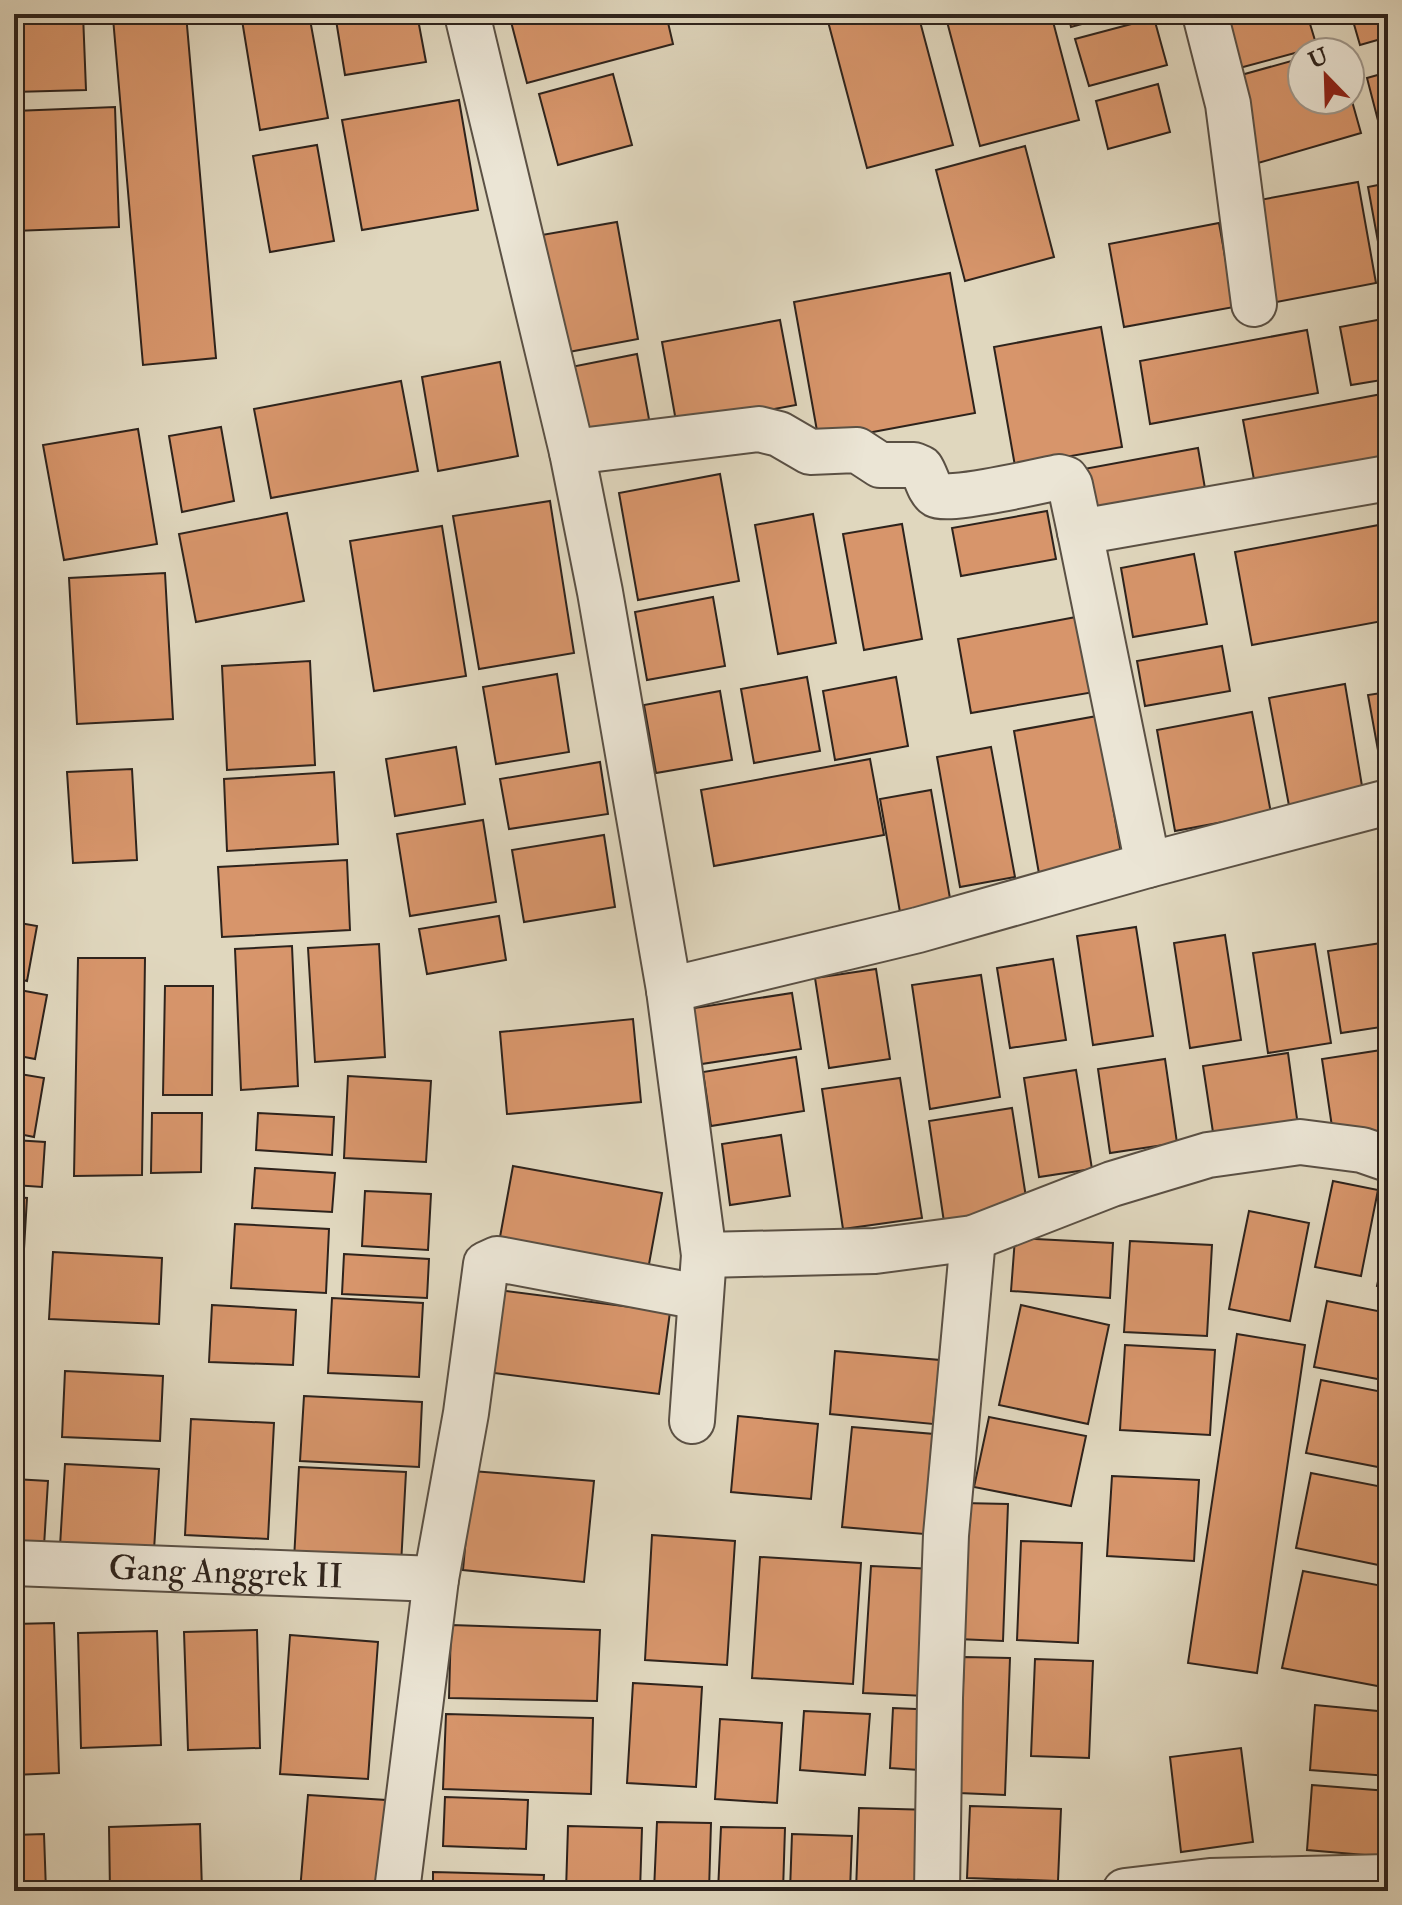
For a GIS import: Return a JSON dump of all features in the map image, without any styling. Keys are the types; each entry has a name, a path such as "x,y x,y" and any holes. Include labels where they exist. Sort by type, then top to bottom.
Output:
{"street":[{"path":"467,14 572,452 600,592 669,990 702,1276 692,1421"},
{"path":"1205,14 1228,104 1254,304"},
{"path":"572,452 759,429 769,430 810,452 857,450 880,465 914,465 921,468 932,491 940,496 982,492 1059,477 1066,479 1080,532 1148,865"},
{"path":"1080,532 1388,478"},
{"path":"669,990 918,930 1388,802"},
{"path":"397,1891 436,1579 466,1413 486,1264 497,1259 702,1276 973,1238 1112,1184 1208,1155 1300,1142 1362,1150 1388,1159"},
{"path":"937,1891 946,1535 973,1238"},
{"name":"Gang Anggrek II","path":"14,1563 436,1579"},
{"path":"1125,1891 1210,1881 1343,1884 1388,1877"}],"building":[{"path":"14,14 83,14 86,90 14,92"},
{"path":"186,14 216,358 143,365 113,18"},
{"path":"241,14 309,14 328,118 260,130"},
{"path":"335,14 417,14 426,62 345,75"},
{"path":"509,14 666,14 673,44 527,83"},
{"path":"826,14 918,14 953,145 867,168"},
{"path":"945,14 1051,14 1079,120 980,146"},
{"path":"1068,14 1118,14 1071,27"},
{"path":"1230,14 1307,14 1314,36 1286,36 1286,55 1232,70 1218,17"},
{"path":"1351,14 1388,14 1388,37 1366,43 1366,36 1357,36"},
{"path":"1154,18 1167,65 1089,86 1075,39"},
{"path":"1286,62 1286,116 1356,116 1361,133 1258,163 1234,77"},
{"path":"1388,72 1388,130 1381,132 1367,78"},
{"path":"613,74 632,145 558,165 539,94"},
{"path":"1158,84 1170,132 1108,149 1096,101"},
{"path":"459,100 478,210 362,230 342,120"},
{"path":"115,107 119,227 14,231 14,111"},
{"path":"317,145 334,241 270,252 253,156"},
{"path":"1025,146 1054,257 965,281 936,170"},
{"path":"1358,182 1376,283 1261,305 1243,203"},
{"path":"1388,183 1388,268 1383,269 1368,187"},
{"path":"617,222 638,339 558,354 536,236"},
{"path":"1219,223 1234,307 1124,327 1109,244"},
{"path":"950,273 975,413 819,442 794,302"},
{"path":"1388,318 1388,379 1351,385 1340,327"},
{"path":"780,320 796,405 677,427 662,342"},
{"path":"1101,327 1122,447 1015,466 994,347"},
{"path":"1307,330 1318,393 1150,424 1140,361"},
{"path":"637,354 651,430 579,443 566,368"},
{"path":"500,362 518,456 438,471 422,377"},
{"path":"401,381 418,471 271,498 254,409"},
{"path":"1387,393 1388,471 1257,496 1243,420"},
{"path":"221,427 234,501 182,512 169,436"},
{"path":"138,429 157,544 64,560 43,445"},
{"path":"1198,448 1207,500 1093,521 1084,469"},
{"path":"720,474 739,581 638,600 619,493"},
{"path":"550,501 574,653 479,669 453,516"},
{"path":"1047,511 1056,559 961,576 952,528"},
{"path":"287,513 304,601 196,622 179,534"},
{"path":"813,514 836,643 778,654 755,525"},
{"path":"902,524 922,639 864,650 843,534"},
{"path":"1384,524 1388,548 1388,620 1252,645 1235,552"},
{"path":"442,526 466,676 374,691 350,541"},
{"path":"1194,554 1207,624 1133,637 1121,568"},
{"path":"165,573 173,719 77,724 69,578"},
{"path":"713,597 725,666 647,680 635,612"},
{"path":"1092,614 1106,690 971,713 958,639"},
{"path":"1222,646 1230,691 1145,706 1137,661"},
{"path":"310,661 315,765 227,770 222,666"},
{"path":"557,674 569,752 496,764 483,687"},
{"path":"807,677 820,751 754,763 741,689"},
{"path":"896,677 908,746 835,760 823,691"},
{"path":"1345,684 1364,798 1290,811 1269,698"},
{"path":"720,691 732,760 656,773 644,705"},
{"path":"1388,692 1388,789 1385,789 1368,695"},
{"path":"1252,712 1271,813 1175,831 1157,730"},
{"path":"1097,716 1124,870 1041,885 1014,731"},
{"path":"456,747 465,804 395,816 386,759"},
{"path":"991,747 1015,877 960,887 937,757"},
{"path":"870,759 884,835 714,866 701,790"},
{"path":"600,762 608,814 509,829 500,779"},
{"path":"132,769 137,860 73,863 67,772"},
{"path":"334,772 338,844 227,851 224,779"},
{"path":"931,790 951,904 900,912 880,799"},
{"path":"483,820 496,902 410,916 397,834"},
{"path":"604,835 615,907 524,922 512,850"},
{"path":"347,860 350,930 222,937 218,867"},
{"path":"499,916 506,960 427,974 419,929"},
{"path":"14,922 37,926 27,981 14,978"},
{"path":"1136,927 1153,1036 1093,1045 1077,936"},
{"path":"1225,935 1241,1040 1190,1048 1174,943"},
{"path":"1388,942 1388,1026 1341,1033 1328,951"},
{"path":"379,944 385,1057 315,1062 308,948"},
{"path":"1315,944 1331,1043 1268,1053 1253,953"},
{"path":"292,946 298,1086 241,1090 235,949"},
{"path":"78,958 145,958 142,1175 74,1176"},
{"path":"1053,959 1066,1040 1010,1048 997,968"},
{"path":"876,969 890,1059 829,1068 815,978"},
{"path":"981,975 1000,1097 930,1109 912,985"},
{"path":"165,986 213,986 212,1095 163,1095"},
{"path":"14,989 47,995 35,1059 14,1055"},
{"path":"792,993 801,1049 695,1065 688,1009"},
{"path":"633,1019 641,1102 507,1114 500,1032"},
{"path":"1388,1049 1388,1139 1335,1147 1322,1059"},
{"path":"1288,1053 1298,1126 1214,1139 1203,1066"},
{"path":"796,1057 804,1111 711,1126 703,1072"},
{"path":"1165,1059 1177,1143 1110,1153 1098,1069"},
{"path":"1076,1070 1092,1169 1039,1177 1024,1078"},
{"path":"14,1073 44,1078 34,1137 14,1133"},
{"path":"348,1076 431,1081 426,1162 344,1158"},
{"path":"900,1078 922,1218 843,1229 822,1089"},
{"path":"1012,1108 1028,1210 944,1222 929,1121"},
{"path":"152,1113 202,1113 201,1172 151,1173"},
{"path":"258,1113 334,1117 332,1155 256,1150"},
{"path":"781,1135 790,1196 730,1205 722,1144"},
{"path":"14,1140 45,1142 42,1187 14,1185"},
{"path":"513,1166 662,1193 647,1275 498,1248"},
{"path":"255,1168 335,1173 332,1212 252,1208"},
{"path":"1333,1181 1378,1190 1361,1276 1315,1267"},
{"path":"365,1191 431,1194 428,1250 362,1246"},
{"path":"14,1197 27,1198 24,1249 14,1248"},
{"path":"1249,1211 1309,1223 1290,1321 1229,1309"},
{"path":"235,1224 329,1229 326,1293 231,1288"},
{"path":"1388,1236 1388,1288 1377,1286"},
{"path":"1015,1238 1113,1243 1110,1298 1011,1291"},
{"path":"1130,1241 1212,1245 1207,1336 1124,1332"},
{"path":"53,1252 162,1258 159,1324 49,1319"},
{"path":"344,1254 429,1259 427,1298 342,1294"},
{"path":"498,1290 670,1312 659,1394 486,1372"},
{"path":"332,1298 423,1303 419,1377 328,1373"},
{"path":"1327,1301 1388,1313 1388,1381 1314,1367"},
{"path":"212,1305 296,1310 293,1365 209,1362"},
{"path":"1021,1305 1109,1325 1088,1424 999,1405"},
{"path":"1237,1334 1305,1345 1257,1673 1188,1663"},
{"path":"1125,1345 1215,1350 1210,1435 1120,1430"},
{"path":"835,1351 940,1360 933,1424 830,1414"},
{"path":"65,1371 163,1376 160,1441 62,1437"},
{"path":"1321,1380 1388,1393 1388,1469 1306,1453"},
{"path":"304,1396 422,1402 419,1467 300,1461"},
{"path":"738,1416 818,1424 811,1499 731,1492"},
{"path":"989,1417 1086,1436 1071,1506 974,1487"},
{"path":"191,1419 274,1423 268,1539 185,1535"},
{"path":"852,1427 934,1434 924,1534 842,1527"},
{"path":"65,1464 159,1469 154,1550 60,1546"},
{"path":"299,1467 406,1472 401,1565 294,1560"},
{"path":"472,1471 594,1481 584,1582 463,1570"},
{"path":"1311,1473 1388,1488 1388,1567 1296,1548"},
{"path":"1112,1476 1199,1480 1194,1561 1107,1556"},
{"path":"14,1479 48,1481 44,1546 14,1544"},
{"path":"962,1503 1008,1504 1003,1641 958,1639"},
{"path":"652,1535 735,1541 727,1665 645,1660"},
{"path":"1021,1541 1082,1543 1078,1643 1017,1640"},
{"path":"760,1557 861,1563 853,1684 752,1678"},
{"path":"871,1566 934,1569 925,1696 863,1693"},
{"path":"1303,1571 1388,1587 1388,1688 1282,1668"},
{"path":"54,1623 59,1773 14,1775 14,1624"},
{"path":"451,1625 600,1630 597,1701 449,1698"},
{"path":"257,1630 260,1748 188,1750 184,1632"},
{"path":"157,1631 161,1745 81,1748 78,1633"},
{"path":"290,1635 378,1642 368,1779 280,1774"},
{"path":"964,1657 1010,1658 1005,1795 959,1793"},
{"path":"1035,1659 1093,1661 1089,1758 1031,1756"},
{"path":"633,1683 702,1687 696,1787 627,1783"},
{"path":"1315,1705 1388,1712 1388,1776 1310,1770"},
{"path":"893,1708 938,1710 934,1771 890,1768"},
{"path":"804,1711 870,1714 865,1775 800,1770"},
{"path":"446,1714 593,1718 591,1794 443,1789"},
{"path":"720,1719 782,1723 777,1803 715,1799"},
{"path":"1241,1748 1253,1842 1181,1852 1170,1757"},
{"path":"1312,1785 1388,1791 1388,1857 1307,1850"},
{"path":"308,1795 386,1800 379,1891 300,1891"},
{"path":"445,1797 528,1800 526,1849 443,1846"},
{"path":"970,1806 1061,1809 1058,1881 967,1878"},
{"path":"859,1808 933,1810 930,1891 856,1891"},
{"path":"657,1822 711,1823 709,1891 654,1891"},
{"path":"200,1824 202,1891 110,1891 109,1827"},
{"path":"568,1826 642,1828 640,1891 566,1891"},
{"path":"721,1827 785,1828 783,1891 718,1891"},
{"path":"44,1834 46,1891 14,1891 14,1835"},
{"path":"792,1834 852,1836 850,1891 790,1891"},
{"path":"433,1872 544,1875 543,1891 433,1891"}]}
